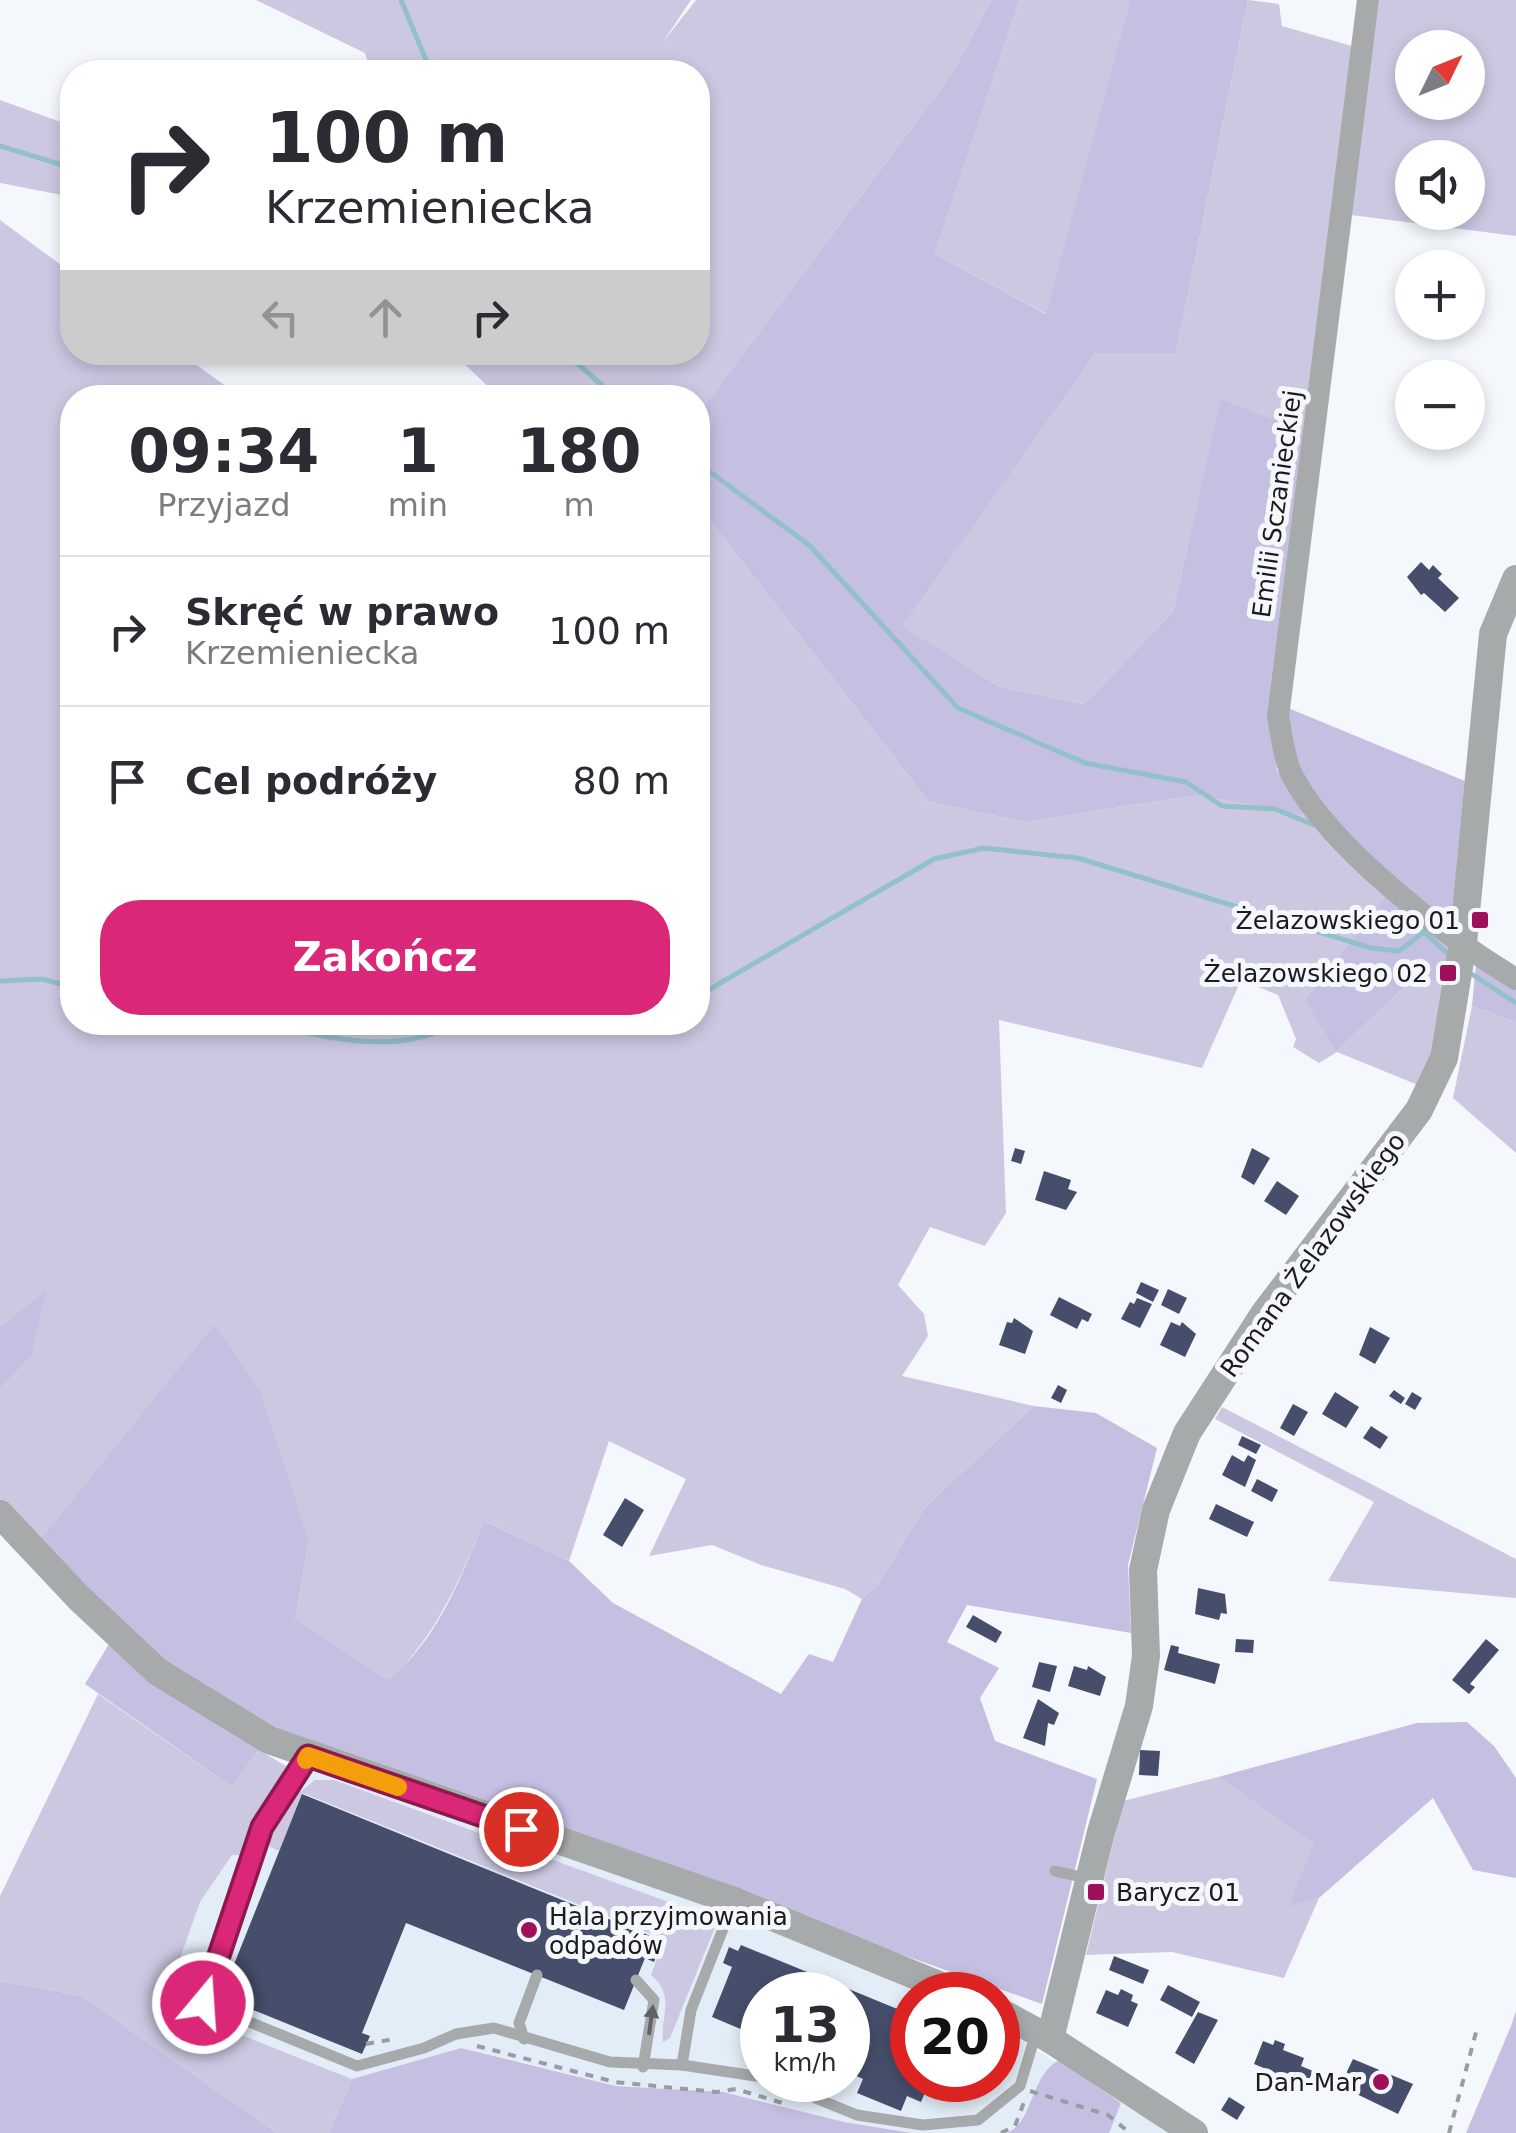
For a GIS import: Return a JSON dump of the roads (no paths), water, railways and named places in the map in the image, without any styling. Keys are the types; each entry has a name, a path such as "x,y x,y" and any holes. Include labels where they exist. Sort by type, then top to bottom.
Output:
{"street":[{"name":"Emilii Sczanieckiej","path":"1368,0 1278,717 1291,774 1353,852 1461,958 1516,979"},
{"name":"Romana Żelazowskiego","path":"1043,2035 1139,1706 1146,1656 1144,1570 1156,1510 1180,1450 1264,1314 1419,1110 1444,1058 1461,958 1493,634 1516,579"},
{"path":"0,1514 158,1672 227,1717 308,1756 734,1901 907,1972"},
{"path":"1020,2023 1183,2130"}],"lane":[{"path":"308,1756 262,1827 203,2003 357,2066 410,2053 456,2034 494,2028 524,2039 643,2067 682,2065 740,2074"},
{"path":"1054,1871 1090,1879"},
{"path":"682,2065 690,2010 734,1901"},
{"path":"524,2039 519,2023 537,1975"},
{"path":"636,1980 654,2000 643,2067"},
{"path":"825,2102 857,2115 923,2126 978,2120 1020,2086 1043,2035"}],"waterway":[{"path":"401,0 426,60"},
{"path":"0,146 60,164"},
{"path":"579,365 602,385"},
{"path":"710,472 809,545 958,708 1085,763 1186,782 1222,806 1275,809 1314,825"},
{"path":"710,989 934,859 984,848 1078,858 1371,948 1399,951 1424,932"},
{"path":"1401,910 1451,957"},
{"path":"1467,971 1516,1003"},
{"path":"0,981 42,979 60,984"},
{"path":"322,1035 386,1042 427,1035"}],"place":[{"name":"Żelazowskiego 01","path":"1480,920"},
{"name":"Żelazowskiego 02","path":"1448,973"},
{"name":"Barycz 01","path":"1096,1892"},
{"name":"Hala przyjmowania odpadów","path":"529,1930"},
{"name":"Dan-Mar","path":"1381,2082"}]}
